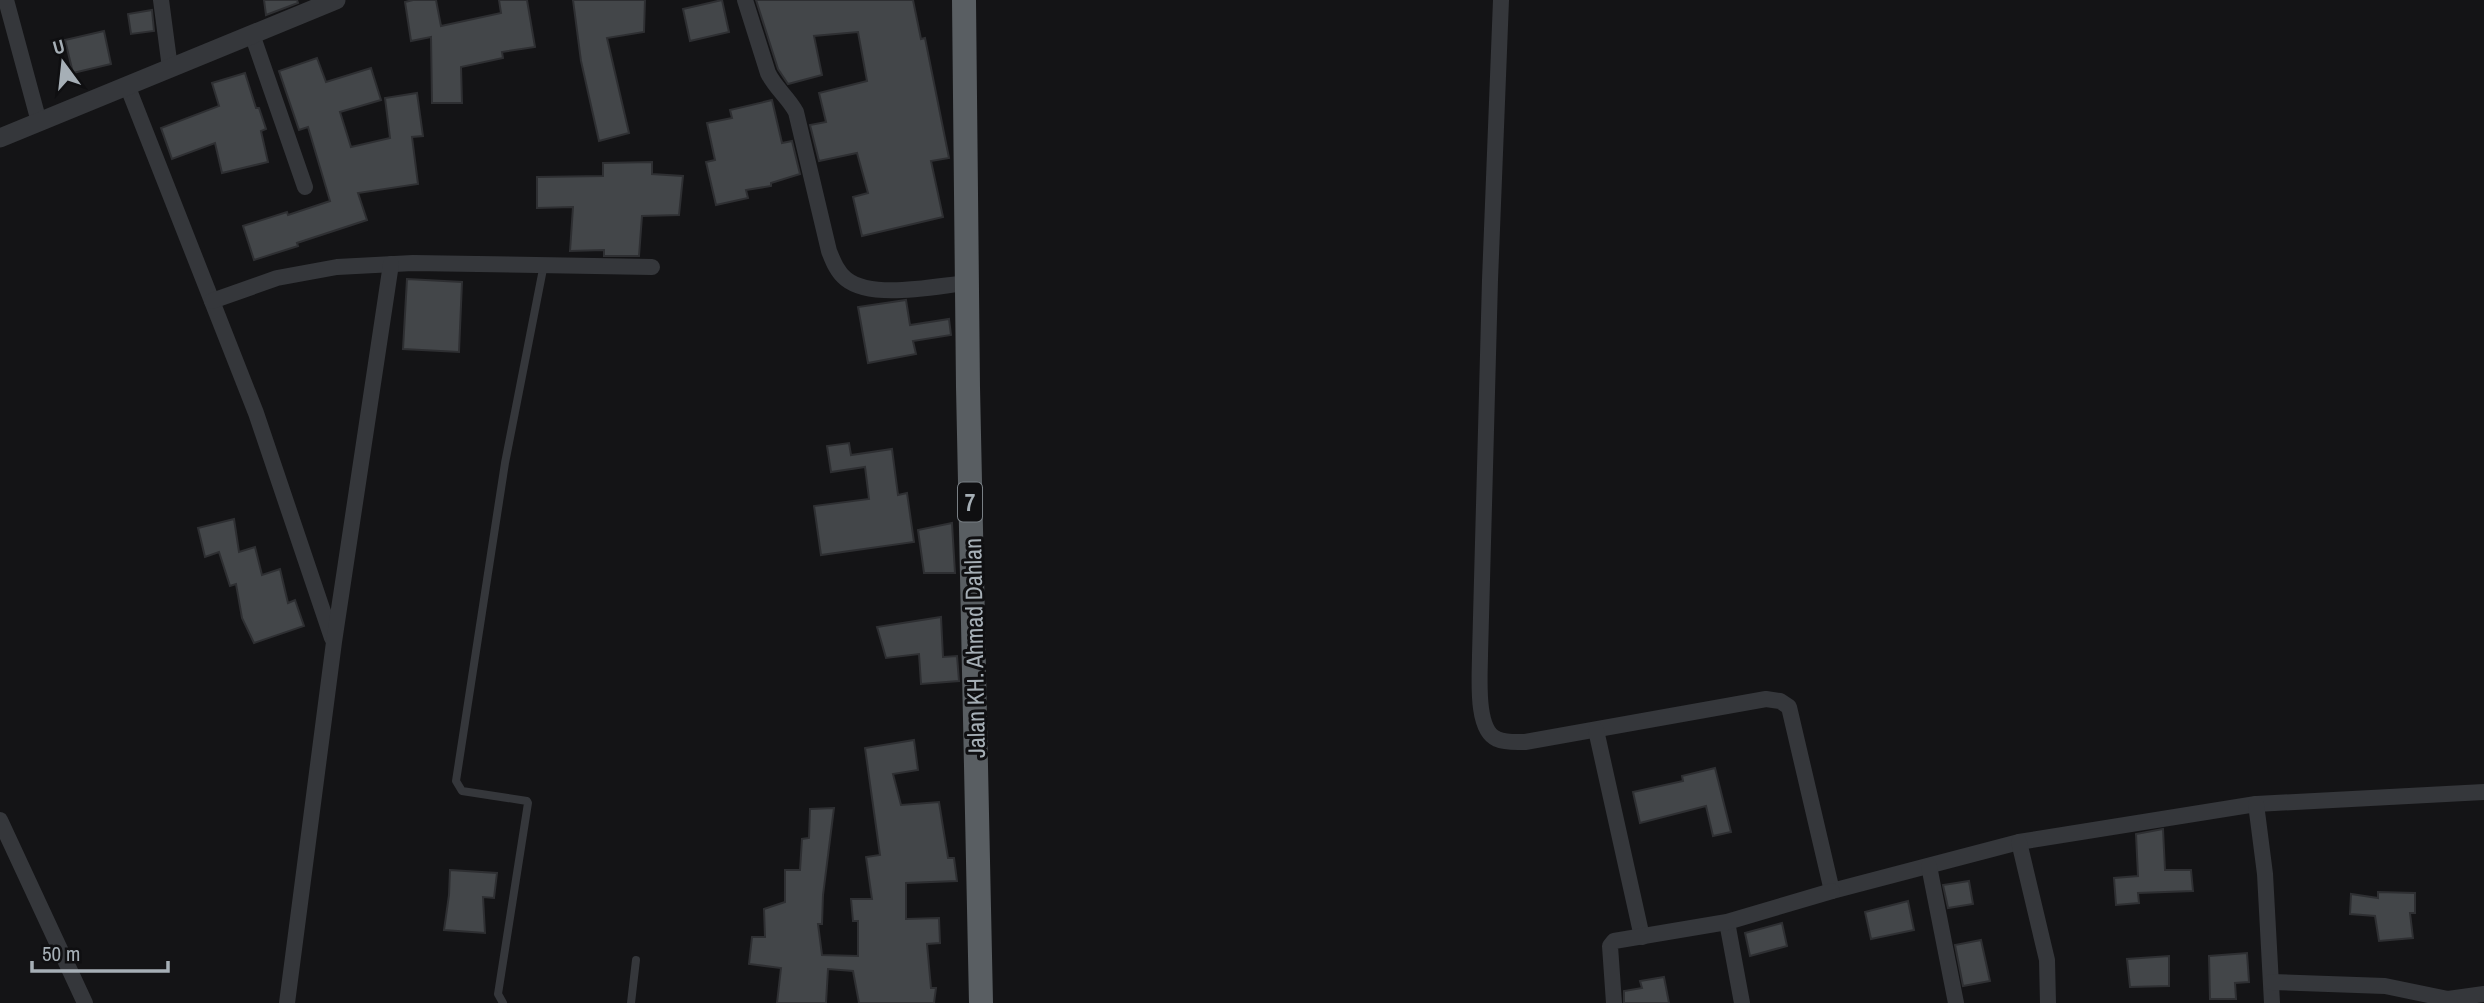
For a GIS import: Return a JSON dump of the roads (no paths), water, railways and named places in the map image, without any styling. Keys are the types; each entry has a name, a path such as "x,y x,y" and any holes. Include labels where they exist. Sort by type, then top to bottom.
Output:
{"highway":[{"name":"Jalan KH. Ahmad Dahlan","path":"964,0 981,1003"}],"street":[{"path":"6,0 39,122"},
{"path":"161,0 170,68"},
{"path":"0,138 336,0"},
{"path":"745,0 773,84 789,99 796,112 829,251 837,269 846,279 860,287 889,290 967,283"},
{"path":"1501,0 1480,655 1485,726 1497,739 1525,742 1766,699 1784,703 1792,720 1832,891"},
{"path":"252,34 305,187"},
{"path":"127,85 256,413 334,642"},
{"path":"212,302 277,278 338,267 391,264 652,267"},
{"path":"287,1003 334,642 391,264"},
{"path":"1596,730 1642,937"},
{"path":"1615,1003 1610,946 1614,942 1727,922 1832,891 2019,842 2256,804 2484,792"},
{"path":"2256,804 2264,874 2272,1003"},
{"path":"0,820 85,1003"},
{"path":"2019,842 2047,960 2048,1003"},
{"path":"1929,866 1956,1003"},
{"path":"1727,922 1742,1003"},
{"path":"2271,982 2385,986 2448,999 2484,995"}],"lane":[{"path":"503,1003 498,994 528,803 491,794 462,791 456,781 505,463 544,264"},
{"path":"631,1003 636,960"}]}
